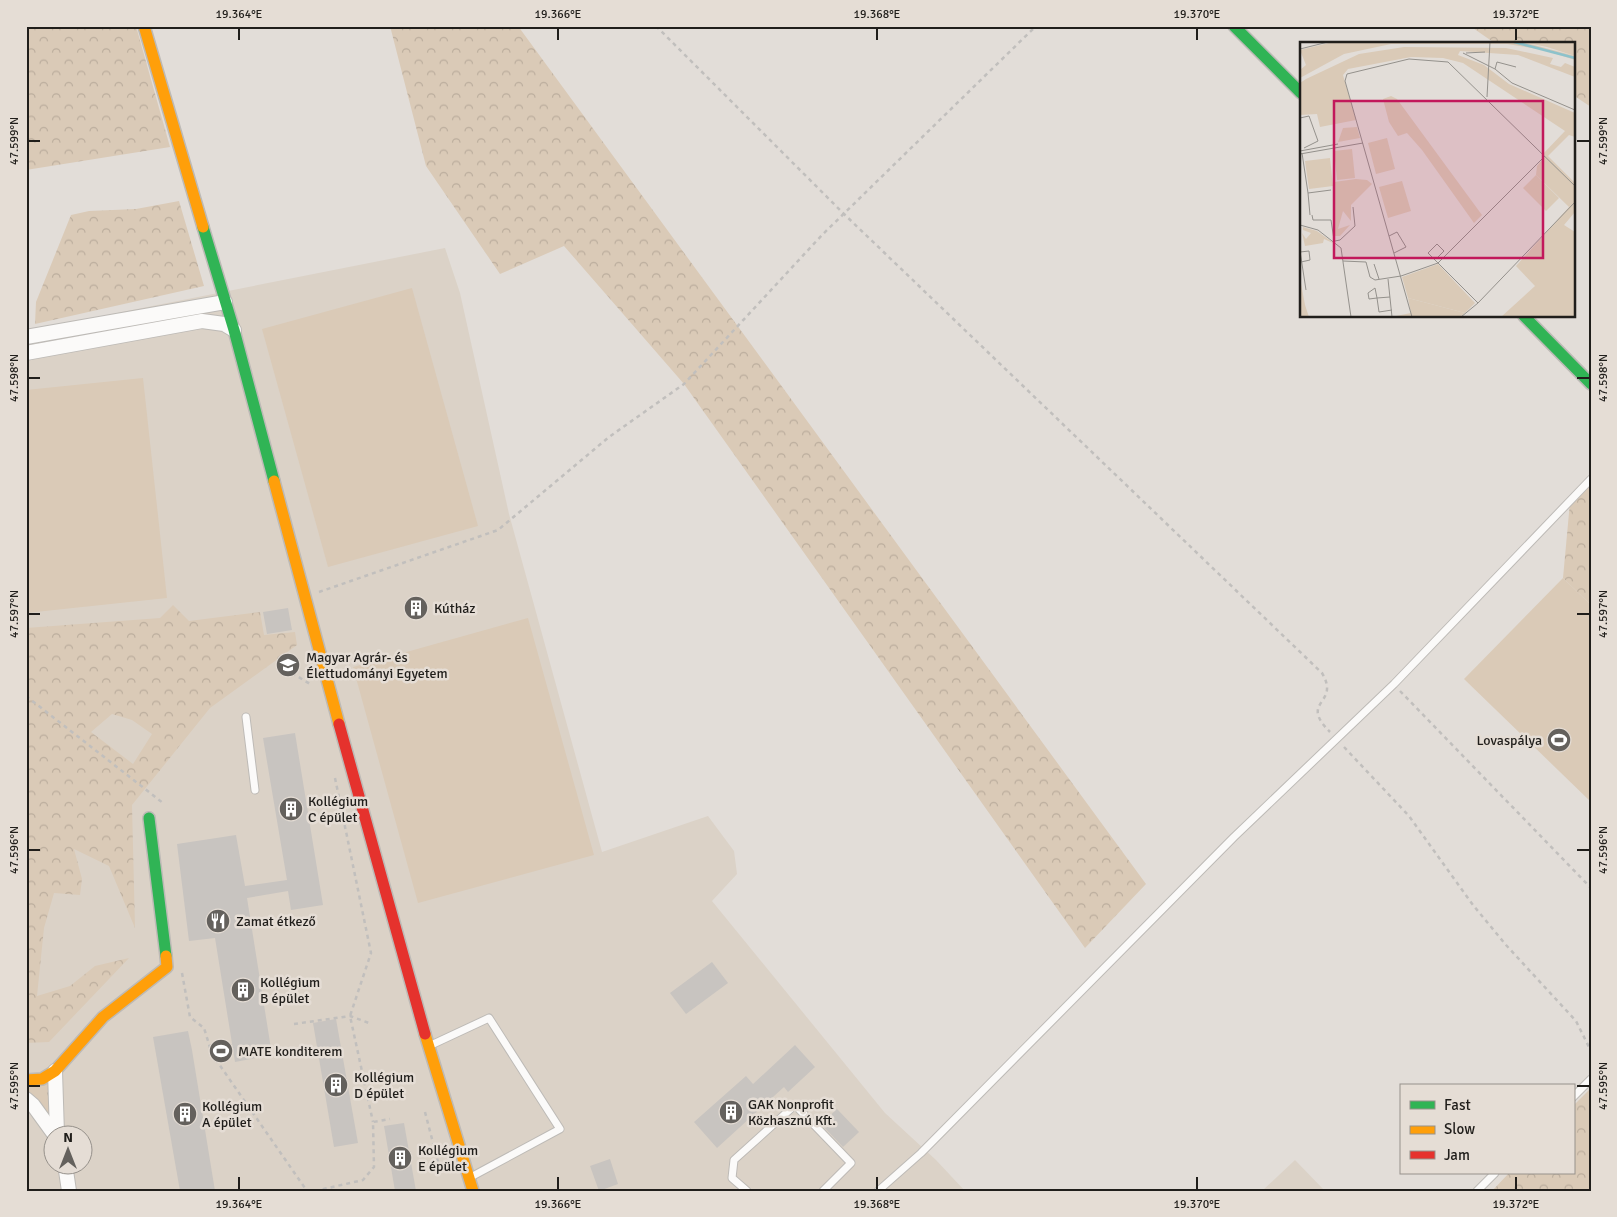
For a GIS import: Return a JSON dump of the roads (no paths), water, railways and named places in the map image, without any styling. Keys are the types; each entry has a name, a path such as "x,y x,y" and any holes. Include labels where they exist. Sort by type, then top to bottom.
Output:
{"street":[{"path":"144,26 234,330 345,747 429,1046 473,1191"},
{"path":"1234,26 1300,92"},
{"path":"26,337 226,302"},
{"path":"1526,318 1591,384"},
{"path":"26,354 202,321 224,324 234,330"},
{"path":"26,1080 42,1079 55,1071 103,1016 167,967 149,818"},
{"path":"55,1071 55,1124"},
{"path":"26,1100 33,1105 47,1124"},
{"path":"66,1174 69,1191"}],"lane":[{"path":"878,1191 921,1153 1234,837 1394,684 1591,479"},
{"path":"246,717 255,790"},
{"path":"429,1046 489,1018 560,1129 469,1178"},
{"path":"1574,1096 1591,1080"},
{"path":"747,1191 732,1178 734,1160 796,1105 851,1163 823,1191"},
{"path":"1477,1191 1494,1174"}],"place":[{"name":"Kútház","path":"416,608"},
{"name":"Magyar Agrár- és Élettudományi Egyetem","path":"288,665"},
{"name":"Lovaspálya","path":"1559,740"},
{"name":"Kollégium C épület","path":"291,809"},
{"name":"Zamat étkező","path":"218,921"},
{"name":"Kollégium B épület","path":"243,990"},
{"name":"MATE konditerem","path":"221,1051"},
{"name":"Kollégium D épület","path":"336,1085"},
{"name":"GAK Nonprofit Közhasznú Kft.","path":"731,1112"},
{"name":"Kollégium A épület","path":"185,1114"},
{"name":"Kollégium E épület","path":"400,1158"}]}
